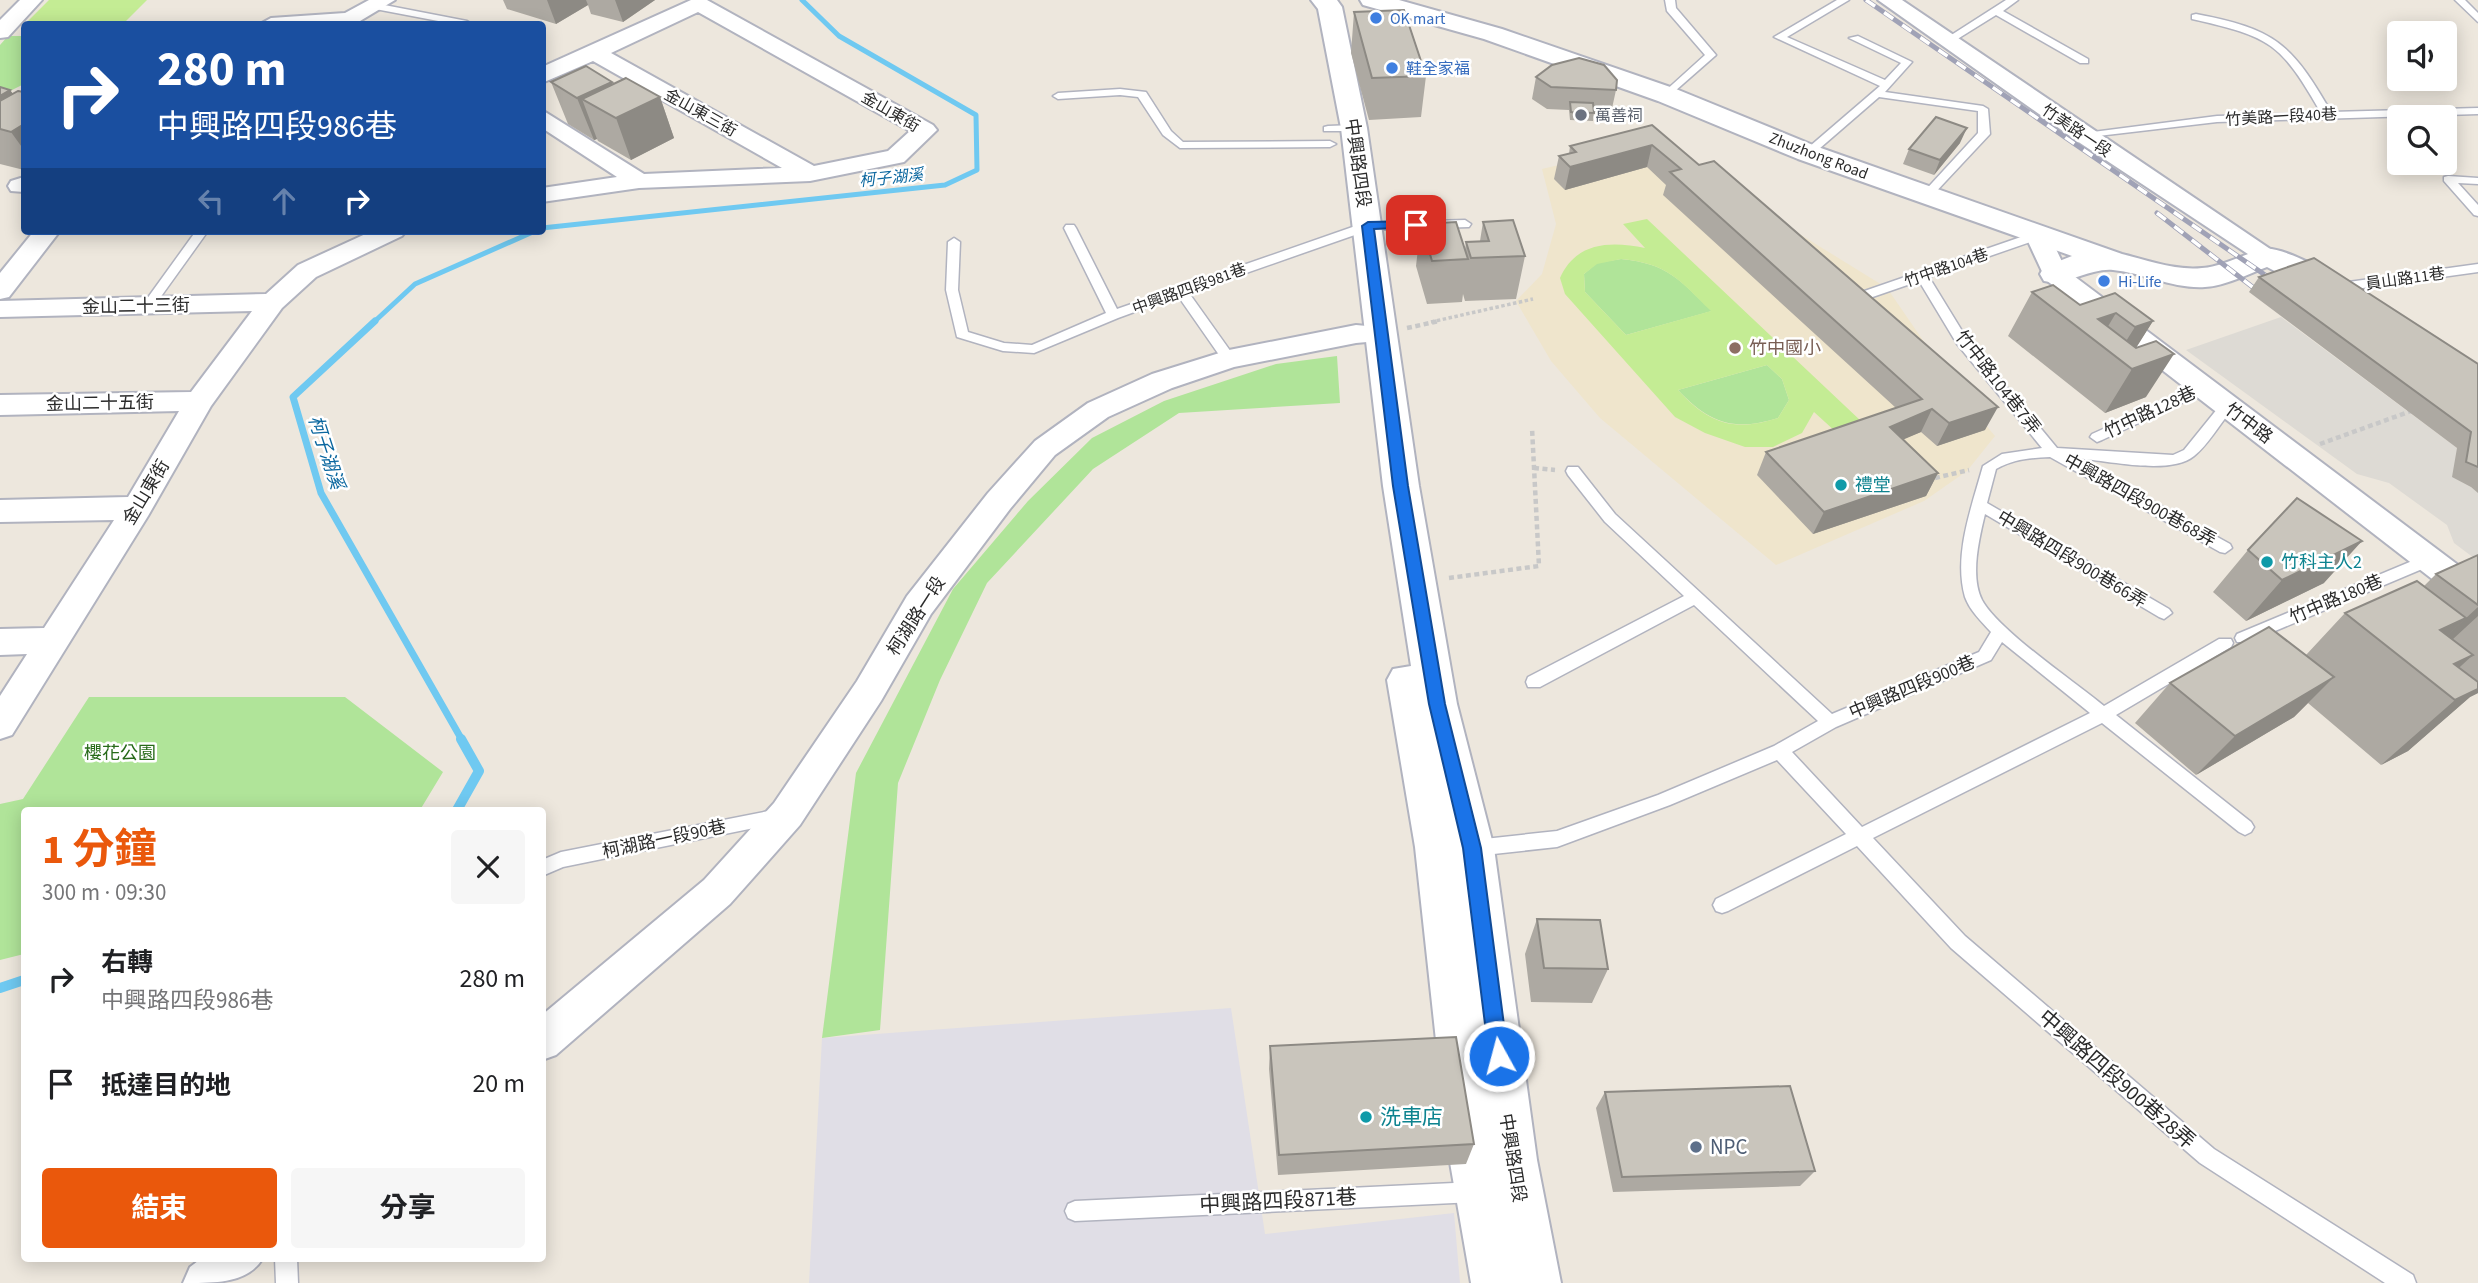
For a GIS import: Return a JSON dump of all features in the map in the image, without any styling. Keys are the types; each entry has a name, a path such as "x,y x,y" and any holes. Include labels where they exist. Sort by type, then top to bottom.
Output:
{"main road":[{"name":"中興路四段","path":"1308,0 1306,6 1338,134 1357,229 1367,334 1424,704 1454,848 1535,1283"},
{"name":"中興路四段","path":"1323,0 1330,7 1338,134"},
{"name":"Zhuzhong Road","path":"1372,0 1493,34 1667,94 1808,153 2113,261 2173,275 2205,278 2269,257"},
{"path":"2269,257 2332,288 2365,310"},
{"path":"2055,274 2082,263 2113,261"},
{"name":"中興路四段","path":"1367,334 1417,582 1424,704"},
{"name":"中興路四段","path":"1454,848 1473,1151 1497,1283"}],"street":[{"path":"8,28 32,0"},
{"name":"竹美路一段","path":"1888,0 2085,136 2269,257"},
{"path":"347,21 380,3"},
{"name":"金山東街","path":"546,74 699,4 925,130 896,157 810,174 639,181 546,194"},
{"name":"金山東三街","path":"592,51 810,174"},
{"path":"546,120 639,181"},
{"path":"0,291 44,235"},
{"name":"金山東街","path":"0,725 137,508 199,401 273,302 307,271 335,235"},
{"name":"金山東街","path":"307,271 384,235"},
{"name":"竹中路","path":"2038,235 2055,274 2478,597"},
{"name":"金山二十三街","path":"0,309 273,302"},
{"name":"柯湖路一段","path":"546,1038 717,892 788,814 869,691 919,605 999,501 1045,448 1098,410 1162,381 1229,359 1367,334"},
{"name":"金山二十五街","path":"0,405 199,401"},
{"path":"0,511 137,508"},
{"path":"0,642 52,641"},
{"path":"206,1283 235,1262"}],"lane":[{"path":"1667,94 1711,55 1671,9 1670,0"},
{"path":"1844,0 1779,37 1887,85"},
{"path":"1947,41 2013,0"},
{"path":"2460,0 2478,19"},
{"path":"380,3 455,21"},
{"path":"1996,11 2084,61"},
{"path":"2196,17 2243,25 2274,40 2286,51 2327,114"},
{"path":"1808,153 1887,85 1907,62 1854,38"},
{"path":"1058,96 1120,92 1142,94 1167,133 1180,145 1338,134"},
{"path":"1877,93 1983,109 1984,134 1927,195"},
{"name":"竹美路一段40巷","path":"2085,136 2217,119 2478,111"},
{"path":"2478,181 2448,179 2478,212"},
{"name":"中興路四段981巷","path":"954,242 952,290 962,334 1003,347 1034,349 1113,315 1357,229 1465,224"},
{"path":"1070,229 1113,315"},
{"path":"148,306 199,235"},
{"name":"竹中路104巷","path":"1854,299 2038,235"},
{"name":"員山路11巷","path":"2332,288 2478,268"},
{"name":"竹中路104巷7弄","path":"1922,275 1962,341 2054,453"},
{"path":"1181,291 1229,359"},
{"name":"竹中路128巷","path":"2097,437 2203,388"},
{"path":"2227,406 2189,453 2175,460 2054,453 2008,456 1990,466 1980,505 1971,562 1973,599 2000,632 2245,827"},
{"name":"中興路四段900巷68弄","path":"2054,453 2225,548"},
{"path":"1573,471 1610,518 1698,596 1830,722"},
{"name":"中興路四段900巷66弄","path":"1980,505 2164,613"},
{"name":"竹中路180巷","path":"2243,638 2429,560"},
{"path":"1534,682 1698,596"},
{"name":"中興路四段900巷","path":"1454,848 1557,839 1664,800 1780,751 1830,722 1985,656 2000,632"},
{"path":"1722,905 2104,714 2225,643"},
{"name":"中興路四段900巷28弄","path":"1780,751 1958,942 2207,1156 2405,1283"},
{"name":"柯湖路一段90巷","path":"546,867 561,860 788,814"},
{"path":"1473,1151 1512,1160"},
{"name":"中興路四段871巷","path":"1075,1211 1481,1191"},
{"path":"286,1262 287,1283"}],"path":[{"path":"1367,334 1532,299"},
{"path":"2295,457 2318,445 2421,407"},
{"path":"1417,582 1539,566 1532,428"},
{"path":"1935,478 1990,466"}],"shaded area":[{"name":"竹中國小","path":"1652,143 1887,288 1962,397 1995,436 1967,471 1924,501 1776,565 1600,418 1551,361 1516,301 1542,274 1556,224 1542,169"},
{"path":"2281,317 2457,448 2471,487 2478,492 2478,561 2454,543 2447,525 2389,483 2357,474 2186,350"},
{"path":"1231,1008 1265,1234 1454,1213 1460,1283 809,1283 822,1038"}],"green space":[{"path":"49,0 147,0 126,21 28,21"},
{"path":"8,36 21,36 21,86 0,96 0,45"},
{"path":"1647,219 1862,422 1836,432 1814,412 1802,433 1773,447 1745,447 1705,433 1675,417 1565,294 1560,278 1575,257 1595,247 1619,245 1645,248 1623,224","holes":["1621,259 1662,269 1681,282 1711,311 1626,335 1585,292 1584,274 1597,264","1767,365 1782,379 1789,400 1778,418 1748,424 1723,422 1701,411 1678,390"]},
{"path":"1621,259 1662,269 1681,282 1712,311 1626,335 1585,292 1584,274 1597,263"},
{"path":"1337,356 1340,403 1179,413 1093,469 987,583 940,680 898,783 880,1030 822,1038 856,773 953,589 1028,501 1092,438 1164,401 1276,364"},
{"path":"1767,365 1782,379 1789,400 1778,418 1748,424 1723,422 1701,410 1678,390"},
{"name":"櫻花公園","path":"89,697 345,697 443,772 422,807 21,807 21,955 0,960 0,804 23,799"}],"building":[{"path":"1404,10 1426,76 1372,78 1354,12"},
{"path":"1579,58 1604,65 1617,80 1616,90 1551,87 1536,77 1552,65"},
{"path":"586,66 612,82 577,98 551,82"},
{"path":"626,78 660,97 616,118 582,99"},
{"path":"0,87 10,90 0,96"},
{"path":"21,92 21,126 11,132 0,129 0,101"},
{"path":"1570,102 1593,103 1594,113 1571,112"},
{"path":"1936,117 1967,128 1940,160 1909,149"},
{"path":"1652,125 1699,165 1714,161 1998,407 1949,423 1932,409 1890,427 1938,473 1824,512 1766,452 1922,399 1670,172 1681,169 1652,145 1570,167 1559,156 1576,152 1570,146"},
{"path":"1513,220 1525,256 1471,258 1466,242 1489,241 1483,222"},
{"path":"1456,222 1468,259 1432,261 1421,224"},
{"path":"2314,258 2478,364 2478,467 2466,462 2471,432 2259,277"},
{"path":"2053,285 2080,305 2115,293 2153,321 2135,327 2116,313 2098,319 2136,348 2156,341 2174,354 2132,369 2032,292"},
{"path":"2297,498 2362,541 2282,580 2248,550"},
{"path":"2478,555 2478,605 2436,574"},
{"path":"2417,581 2466,618 2440,630 2473,655 2454,664 2478,682 2478,689 2455,700 2345,613"},
{"path":"2269,627 2334,677 2235,736 2170,683"},
{"path":"1537,919 1600,920 1608,969 1544,968"},
{"name":"洗車店","path":"1456,1037 1474,1144 1279,1155 1270,1046"},
{"name":"NPC","path":"1790,1086 1815,1171 1622,1177 1605,1092"}],"waterway":[{"name":"柯子湖溪","path":"546,228 945,185 977,170 976,115 839,36 802,0"},
{"name":"柯子湖溪","path":"374,322 415,284 526,235"},
{"name":"柯子湖溪","path":"375,321 293,397 321,493 462,740"},
{"name":"柯子湖溪","path":"459,807 479,771 461,739"},
{"name":"柯子湖溪","path":"0,988 21,981"}],"railway":[{"path":"1866,0 2281,286"},
{"path":"2157,213 2268,299"}],"place":[{"name":"OK mart","path":"1376,18"},
{"name":"鞋全家福","path":"1392,68"},
{"name":"萬善祠","path":"1581,115"},
{"name":"Hi-Life","path":"2104,281"},
{"name":"竹中國小","path":"1735,348"},
{"name":"禮堂","path":"1841,485"},
{"name":"竹科主人2","path":"2267,562"},
{"name":"洗車店","path":"1366,1117"},
{"name":"NPC","path":"1696,1147"}],"route":[{"path":"1416,225 1368,226 1379,334 1401,486 1437,704 1472,848 1499,1056"}]}
